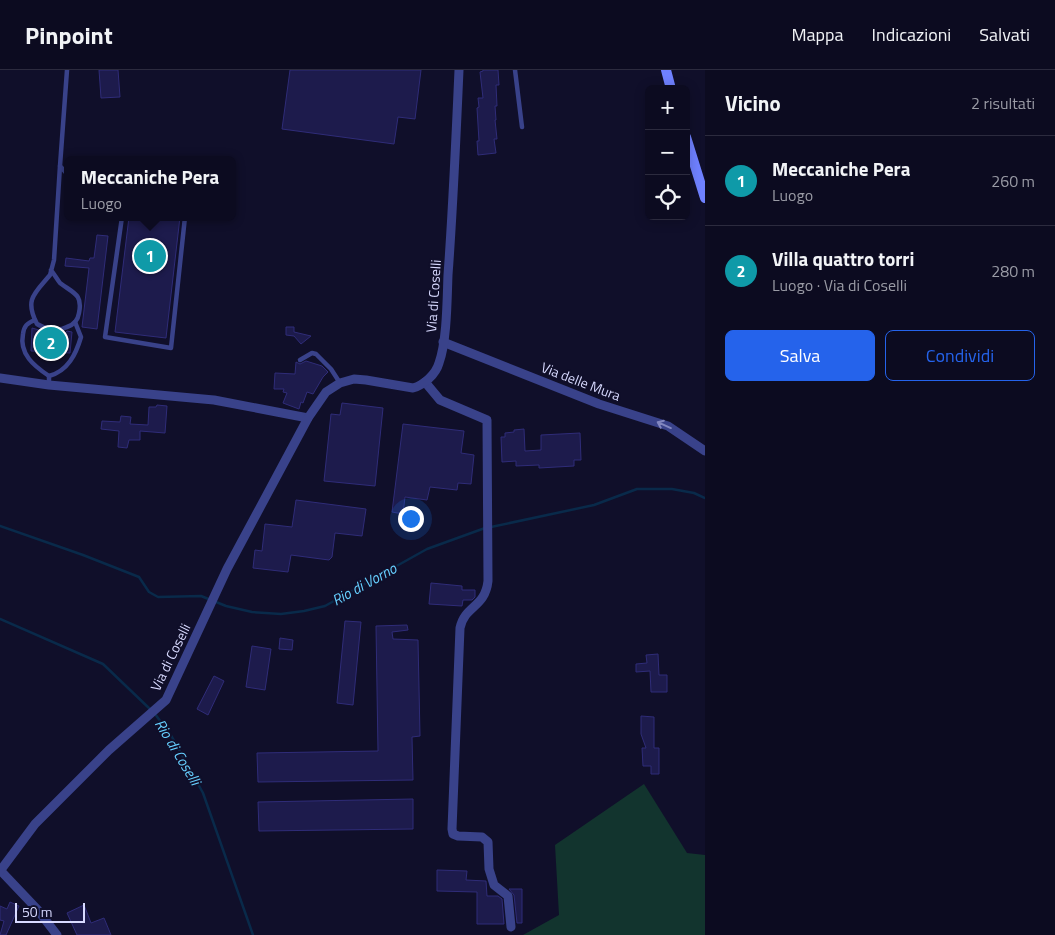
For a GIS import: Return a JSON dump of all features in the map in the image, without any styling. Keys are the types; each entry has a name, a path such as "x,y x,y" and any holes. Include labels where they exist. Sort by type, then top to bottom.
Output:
{"street":[{"name":"Via di Coselli","path":"425,382 439,365 443,342 455,181 459,70"},
{"path":"666,70 671,85"},
{"path":"690,150 705,198"},
{"name":"Via delle Mura","path":"443,342 599,404 668,426 705,451"},
{"path":"0,378 49,380 214,400 308,418"},
{"path":"340,383 366,380 413,388 425,382 440,400 487,420 487,592 484,598 466,614 460,628 452,829 453,834 458,836 482,837 488,842 489,868 494,885 508,896 510,927"},
{"name":"Via di Coselli","path":"57,935 38,909 0,871 35,824 109,750 166,700 216,589 308,418 326,392 340,383"}],"lane":[{"path":"51,270 61,283 72,290 79,298 81,304 75,322 66,328 55,329 37,324 31,299 36,290 50,275 51,270 54,260 67,70"},
{"path":"515,70 522,127"},
{"path":"60,166 64,170"},
{"path":"121,221 105,337 170,348 185,221"},
{"path":"35,320 24,327 22,347 24,354 49,380 75,354 81,337 75,322"},
{"path":"300,360 316,354 340,383"}],"green space":[{"path":"644,784 687,853 705,855 705,935 523,935 559,915 555,845"}],"building":[{"path":"99,70 118,70 120,97 101,98"},
{"path":"290,70 421,70 415,119 398,117 394,144 282,129"},
{"path":"483,70 498,70 499,85 496,85 497,106 495,106 497,139 494,139 496,153 478,155 477,108 479,107 478,98 483,98 480,72"},
{"path":"129,221 180,221 166,338 115,332"},
{"path":"97,235 108,236 97,329 82,327 89,268 65,266 66,258 89,261 90,258 94,258"},
{"path":"286,327 294,327 294,332 311,336 301,344 294,336 286,335"},
{"path":"32,328 39,330 39,333 64,334 67,331 72,332 70,353 31,351"},
{"path":"306,361 322,366 328,372 313,394 307,392 299,409 283,403 287,393 283,392 284,389 274,389 275,373 295,374 296,362 300,364"},
{"path":"342,403 383,408 375,486 324,481 331,414 340,415"},
{"path":"157,405 167,406 165,433 140,431 140,440 129,440 127,448 118,447 119,431 101,429 102,421 120,422 121,416 131,417 130,424 148,425 149,407 156,407"},
{"path":"403,424 464,431 461,453 474,455 471,484 458,483 457,490 430,487 427,500 405,497 403,514 392,512"},
{"path":"524,429 525,451 541,450 541,435 580,433 581,460 574,460 574,466 539,468 539,465 516,466 516,461 502,462 501,437 505,437 505,433"},
{"path":"296,500 366,509 362,536 335,533 332,557 329,560 291,555 288,572 253,568 255,550 262,551 265,524 292,527"},
{"path":"431,583 462,586 462,590 475,590 475,597 472,600 463,600 462,606 429,604"},
{"path":"345,621 361,622 353,705 337,703"},
{"path":"407,625 408,630 392,632 393,639 418,640 420,736 412,737 413,780 258,782 257,753 378,751 376,626"},
{"path":"280,638 293,640 292,650 279,649"},
{"path":"252,646 271,649 265,690 246,687"},
{"path":"658,654 659,675 667,675 667,692 651,692 650,671 636,672 636,664 647,663 646,655"},
{"path":"214,676 224,681 208,715 197,709"},
{"path":"641,716 654,717 654,748 659,748 659,774 651,774 651,766 643,766 642,748 646,748 641,734"},
{"path":"413,799 413,829 259,831 258,802"},
{"path":"437,870 467,871 466,880 486,881 487,896 498,896 502,899 504,924 477,924 477,892 437,891"},
{"path":"509,889 522,889 522,923 517,923 514,895"},
{"path":"10,902 19,906 6,935 0,935 4,921 0,920 0,906 7,909"},
{"path":"84,905 91,923 104,918 111,935 77,935 67,913"}],"waterway":[{"name":"Rio di Vorno","path":"491,527 594,505 637,489 672,489 694,493 705,498"},
{"name":"Rio di Vorno","path":"0,526 139,577 149,592 158,597 201,596 226,606 252,612 281,614 325,606 427,549 485,528"},
{"name":"Rio di Coselli","path":"0,619 103,664 151,710"},
{"name":"Rio di Coselli","path":"155,714 172,737 203,793 253,935"}],"place":[{"name":"Meccaniche Pera","path":"150,256"},
{"name":"Villa quattro torri","path":"51,343"}]}
